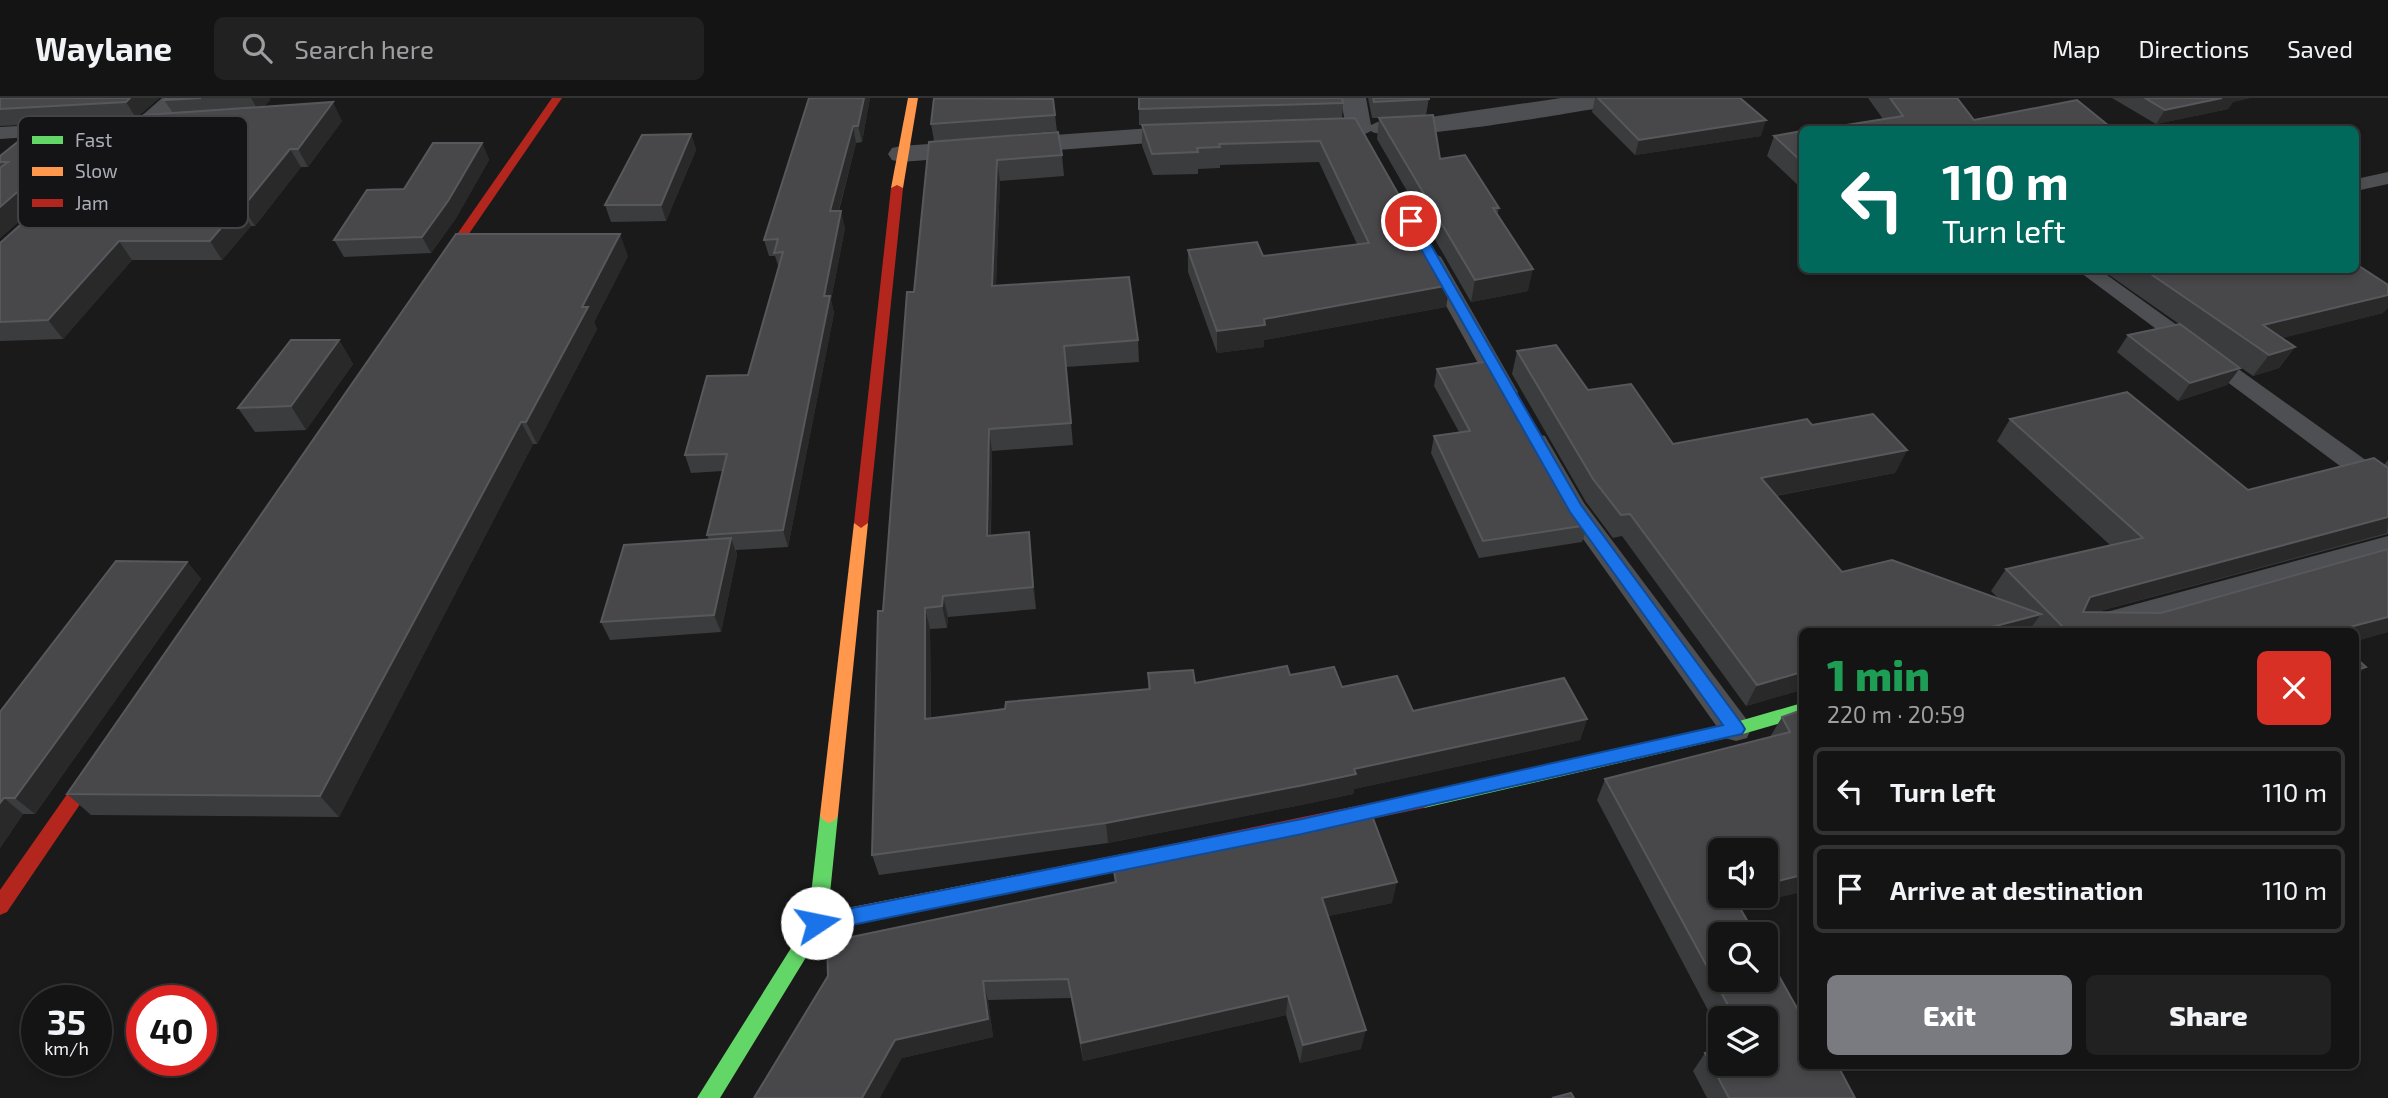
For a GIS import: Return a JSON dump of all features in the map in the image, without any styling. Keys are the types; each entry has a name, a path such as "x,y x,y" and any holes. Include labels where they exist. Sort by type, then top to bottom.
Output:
{"street":[{"path":"424,292 557,98"},
{"path":"708,1098 817,923 901,154 913,98"},
{"path":"1353,98 1359,129"},
{"path":"1292,130 1418,127 1613,98"},
{"path":"901,154 1157,134 1224,132"},
{"path":"2102,628 2388,549"},
{"path":"817,923 1302,827 1736,729 1799,711"},
{"path":"0,906 118,736"}],"lane":[{"path":"1359,129 1373,153"},
{"path":"0,133 18,132"},
{"path":"2359,184 2388,178"},
{"path":"1420,238 1575,509 1736,729"},
{"path":"2091,273 2388,489"}],"building":[{"path":"0,98 130,98 126,102 0,109"},
{"path":"166,98 201,98 164,100"},
{"path":"809,98 864,98 858,126 853,126 830,211 841,211 824,296 830,296 783,530 707,535 727,454 685,455 707,376 748,375 783,252 774,253 778,239 764,240"},
{"path":"934,98 1053,99 1055,115 931,124"},
{"path":"1139,98 1342,98 1343,103 1139,109"},
{"path":"1373,98 1429,98 1429,99 1374,102"},
{"path":"1598,98 1740,98 1766,120 1639,140"},
{"path":"1890,98 1957,98 1974,120 2077,100 2109,126 1840,126 1903,116"},
{"path":"2145,98 2222,98 2165,110"},
{"path":"333,102 298,149 290,149 248,201 248,116 144,115"},
{"path":"1433,115 1440,159 1465,155 1499,208 1493,208 1533,269 1475,280 1379,118"},
{"path":"1355,118 1450,285 1264,319 1265,325 1217,331 1188,250 1257,242 1263,256 1369,243 1320,141 1219,144 1220,147 1197,148 1198,152 1152,154 1142,125"},
{"path":"1058,132 1062,155 997,160 992,286 1129,277 1138,340 1064,346 1071,423 989,429 987,536 1029,532 1033,587 943,596 942,606 925,608 925,719 1005,709 1006,702 1150,689 1148,673 1193,670 1195,683 1287,666 1290,675 1334,667 1342,687 1397,676 1413,711 1564,678 1587,719 1354,769 1356,774 1106,823 872,855 878,611 883,611 907,292 914,292 929,142"},
{"path":"1799,132 1799,159 1774,136"},
{"path":"691,134 661,205 605,205 642,135"},
{"path":"18,142 18,191 0,207 0,168 8,162 0,162 0,156"},
{"path":"433,143 482,143 448,201 422,237 334,240 367,190 404,189"},
{"path":"18,227 221,228 210,241 119,241 48,320 0,322 0,243"},
{"path":"456,234 620,234 582,307 588,307 526,422 521,422 320,796 67,794"},
{"path":"2359,266 2388,285 2388,295 2263,325 2295,347 2269,355 2149,273 2359,273"},
{"path":"2180,324 2240,368 2190,383 2128,335"},
{"path":"291,340 339,340 291,406 238,408"},
{"path":"1556,345 1588,390 1631,384 1673,444 1807,419 1812,425 1873,414 1907,450 1761,478 1842,572 1892,560 2041,614 1988,628 1799,628 1799,673 1757,685 1630,514 1621,515 1593,479 1517,351"},
{"path":"1490,361 1569,499 1588,525 1483,541 1434,436 1470,431 1437,369"},
{"path":"2127,392 2248,490 2374,458 2388,468 2388,517 2090,597 2083,612 2161,613 2388,549 2388,617 2346,628 2064,628 2006,569 2143,538 2010,419"},
{"path":"731,538 714,615 601,622 624,545"},
{"path":"116,561 187,562 15,798 4,798 0,803 0,712"},
{"path":"1799,711 1799,876 1778,881 1778,838 1708,838 1708,908 1740,908 1748,922 1708,922 1708,968 1605,779 1790,732 1782,717"},
{"path":"1371,813 1397,882 1322,898 1366,1030 1303,1045 1288,996 1081,1043 1068,979 983,981 988,1019 895,1040 862,1098 754,1098 828,976 827,942 1116,882 1113,866"},
{"path":"1778,974 1799,1012 1799,1069 1840,1069 1855,1098 1729,1098 1717,1076 1778,1076 1778,1006 1728,1006 1721,992 1778,992"},
{"path":"1571,1093 1574,1098 1552,1098"}],"traffic: fast":[{"path":"1424,800 1736,729 1799,711"},
{"path":"708,1098 817,923 829,815"}],"traffic: slow":[{"path":"897,188 913,98"},
{"path":"829,815 861,523"},
{"path":"817,923 1143,858"}],"traffic: jam":[{"path":"434,276 557,98"},
{"path":"861,523 897,188"},
{"path":"0,906 104,755"},
{"path":"1143,858 1424,800"}],"route":[{"path":"817,923 1302,827 1736,729 1575,509 1411,221"}]}
